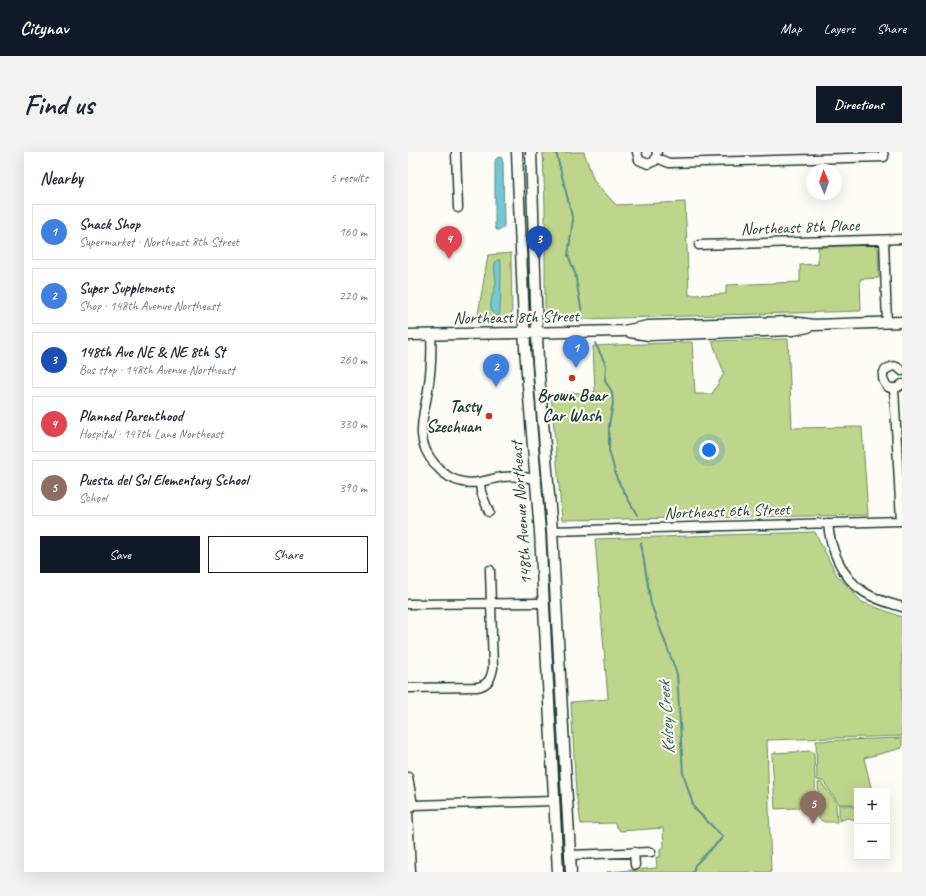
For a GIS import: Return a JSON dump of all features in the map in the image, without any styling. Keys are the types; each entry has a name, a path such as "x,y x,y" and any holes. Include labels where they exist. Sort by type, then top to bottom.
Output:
{"main road":[{"name":"148th Avenue Northeast","path":"517,152 524,334 536,479 544,603 558,872"},
{"name":"148th Avenue Northeast","path":"531,152 537,334 552,531 571,872"},
{"path":"518,166 524,198 530,200 533,195"},
{"name":"Northeast 8th Street","path":"408,335 537,334 624,331 657,335 793,330 814,325 902,322"},
{"path":"534,459 542,463 548,486"},
{"path":"557,840 562,867 567,872 571,872"}],"street":[{"path":"456,152 458,208"},
{"path":"637,152 639,160 645,164 652,163 657,155 669,163 883,154"},
{"name":"Northeast 8th Place","path":"700,245 902,239"},
{"path":"884,240 887,323"},
{"path":"431,335 431,362 422,423 422,436 427,451 435,465 449,476 463,482 480,482 503,477 536,479"},
{"path":"902,371 898,367 891,367 883,374 884,384 894,388 902,384"},
{"path":"894,388 901,521"},
{"path":"480,482 481,492 490,512"},
{"name":"Northeast 6th Street","path":"552,531 901,521"},
{"path":"828,524 832,551 855,585 876,599 902,607"},
{"path":"408,688 477,687 484,686 489,681 493,668 490,570"},
{"path":"408,604 544,603"},
{"path":"408,777 412,805 408,811 411,872"},
{"path":"412,805 554,801"},
{"path":"634,852 635,865"},
{"path":"570,855 651,852"}],"green space":[{"path":"543,152 584,152 594,181 616,205 685,202 689,295 726,294 726,285 800,282 800,265 818,264 818,247 874,245 878,248 879,278 860,279 861,311 549,320 545,316 545,206"},
{"path":"511,253 512,319 477,320 488,255"},
{"path":"788,339 792,428 862,427 868,515 562,520 551,394 595,392 593,346 692,342 695,394 712,394 724,373 712,341"},
{"path":"815,532 836,574 862,602 902,617 902,736 767,740 771,872 607,872 657,868 656,857 660,857 660,848 664,848 663,828 620,831 614,823 581,824 576,793 571,702 608,699 595,539"},
{"path":"902,738 902,748 864,758 871,788 854,788 854,806 851,804 839,804 823,781 817,780 816,741"},
{"path":"811,751 814,753 816,807 775,809 772,755 774,753"},
{"path":"821,782 836,802 837,822 824,822 819,819 818,783"},
{"path":"839,805 851,805 854,808 854,819 847,818 839,821"}],"water":[{"path":"501,157 503,162 504,226 501,230 497,230 495,228 495,161 497,158"},
{"path":"499,259 501,263 501,299 499,316 494,314 491,301 496,282 494,269 495,263"}],"waterway":[{"name":"Kelsey Creek","path":"556,152 573,220 568,255 575,273 583,319"},
{"name":"Kelsey Creek","path":"595,343 606,365 605,381 612,392 613,403 609,425 609,450 617,479 637,515"},
{"name":"Kelsey Creek","path":"641,543 651,604 677,674 683,773 694,808 723,837 695,865 693,872"}],"place":[{"name":"Planned Parenthood","path":"449,259"},
{"name":"148th Ave NE & NE 8th St","path":"539,259"},
{"name":"Snack Shop","path":"576,368"},
{"name":"Brown Bear Car Wash","path":"572,378"},
{"name":"Super Supplements","path":"496,387"},
{"name":"Tasty Szechuan","path":"489,416"},
{"name":"Puesta del Sol Elementary School","path":"813,824"}]}
